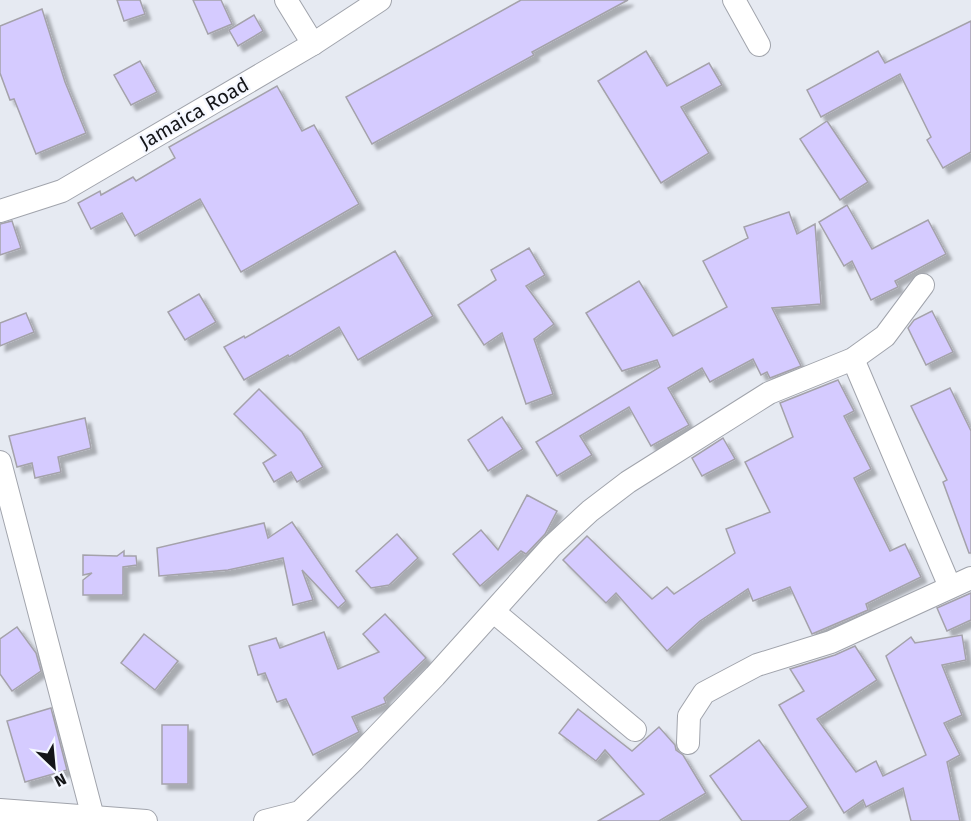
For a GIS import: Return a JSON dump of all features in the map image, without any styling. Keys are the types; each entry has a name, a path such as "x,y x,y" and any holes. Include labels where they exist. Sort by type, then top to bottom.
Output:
{"street":[{"path":"286,0 313,44"},
{"name":"Jamaica Road","path":"0,211 62,191 313,44 380,0"},
{"path":"734,0 759,45"},
{"path":"265,821 300,812 362,752 494,612 551,547 590,511 628,482 770,393 853,359 885,336 923,285"},
{"path":"853,359 950,587"},
{"path":"0,462 93,819"},
{"path":"688,743 689,716 704,693 757,665 831,642 971,578"},
{"path":"494,612 635,730"},
{"path":"0,810 93,819 146,821"}],"building":[{"path":"117,0 140,0 145,14 124,21"},
{"path":"193,0 221,0 232,24 208,34"},
{"path":"521,0 628,0 532,52 534,55 372,144 346,97"},
{"path":"42,9 65,82 86,133 36,154 14,99 10,100 0,73 0,26"},
{"path":"254,15 263,31 238,46 229,30"},
{"path":"971,21 971,152 943,168 927,140 931,137 900,74 821,117 807,90 878,51 885,63"},
{"path":"646,51 667,86 709,63 722,85 681,107 709,153 661,183 598,81"},
{"path":"140,61 157,92 131,105 114,75"},
{"path":"277,86 302,131 314,125 359,204 241,272 200,199 135,236 122,213 91,229 78,203 100,191 101,195 133,177 136,181 175,158 169,147"},
{"path":"827,121 868,182 840,200 800,139"},
{"path":"847,205 872,249 928,220 946,254 895,281 898,287 871,300 852,261 844,266 819,222"},
{"path":"789,212 797,234 815,224 821,304 772,308 801,366 770,378 767,372 761,375 753,359 710,382 702,368 668,388 689,425 651,446 629,407 580,436 592,455 557,476 536,442 660,367 657,360 622,371 586,313 639,281 673,336 727,307 703,261 748,238 744,227"},
{"path":"12,221 21,248 0,255 0,224"},
{"path":"529,248 545,275 526,286 554,324 534,339 553,394 526,404 502,333 484,345 458,305 496,280 491,270"},
{"path":"395,251 433,316 358,360 339,327 289,357 288,355 244,380 224,347 244,336 245,338"},
{"path":"199,294 216,322 185,340 168,312"},
{"path":"932,311 953,352 926,365 908,328 914,320"},
{"path":"26,313 34,332 0,346 0,323"},
{"path":"838,380 854,411 844,416 871,469 854,478 890,551 905,544 921,577 866,604 868,610 812,634 790,587 753,601 748,589 700,621 667,651 616,593 606,603 563,560 587,536 652,599 667,587 674,594 735,553 726,529 770,512 745,462 793,437 780,403"},
{"path":"950,388 971,431 971,553 969,553 943,482 947,480 911,406"},
{"path":"259,389 302,432 323,467 297,482 291,472 274,482 263,463 276,455 234,414"},
{"path":"502,417 523,449 488,471 468,440"},
{"path":"85,418 91,448 58,457 61,472 35,478 32,463 17,467 9,436"},
{"path":"723,438 735,459 702,476 692,458"},
{"path":"527,495 557,511 545,534 526,554 521,551 480,586 453,554 481,530 498,550"},
{"path":"292,522 346,601 338,608 302,570 313,600 293,605 283,558 228,570 159,576 157,548 264,523 268,538"},
{"path":"397,534 418,558 389,585 371,588 356,571"},
{"path":"124,551 124,556 136,556 137,565 123,567 123,595 83,595 83,580 92,573 83,575 83,555 117,556"},
{"path":"971,593 971,620 947,631 937,608"},
{"path":"385,614 426,658 384,698 386,703 352,717 359,732 313,755 286,699 277,702 265,673 258,675 249,646 276,638 280,648 324,632 338,669 379,652 363,634"},
{"path":"17,627 36,653 41,671 12,691 0,674 0,639"},
{"path":"144,634 178,661 155,690 121,663"},
{"path":"962,635 966,660 942,665 962,715 944,723 960,755 947,762 960,821 911,821 903,788 866,807 863,800 844,813 779,705 804,691 790,669 835,655 855,646 877,680 817,719 856,772 876,761 883,776 926,755 886,656 911,637 915,643"},
{"path":"51,708 67,770 25,782 7,721"},
{"path":"578,709 632,751 659,727 675,745 676,750 683,755 706,793 659,821 598,821 644,794 605,750 596,761 559,733"},
{"path":"162,725 188,725 188,784 162,784"},
{"path":"759,740 808,807 789,821 742,821 710,776"}]}
